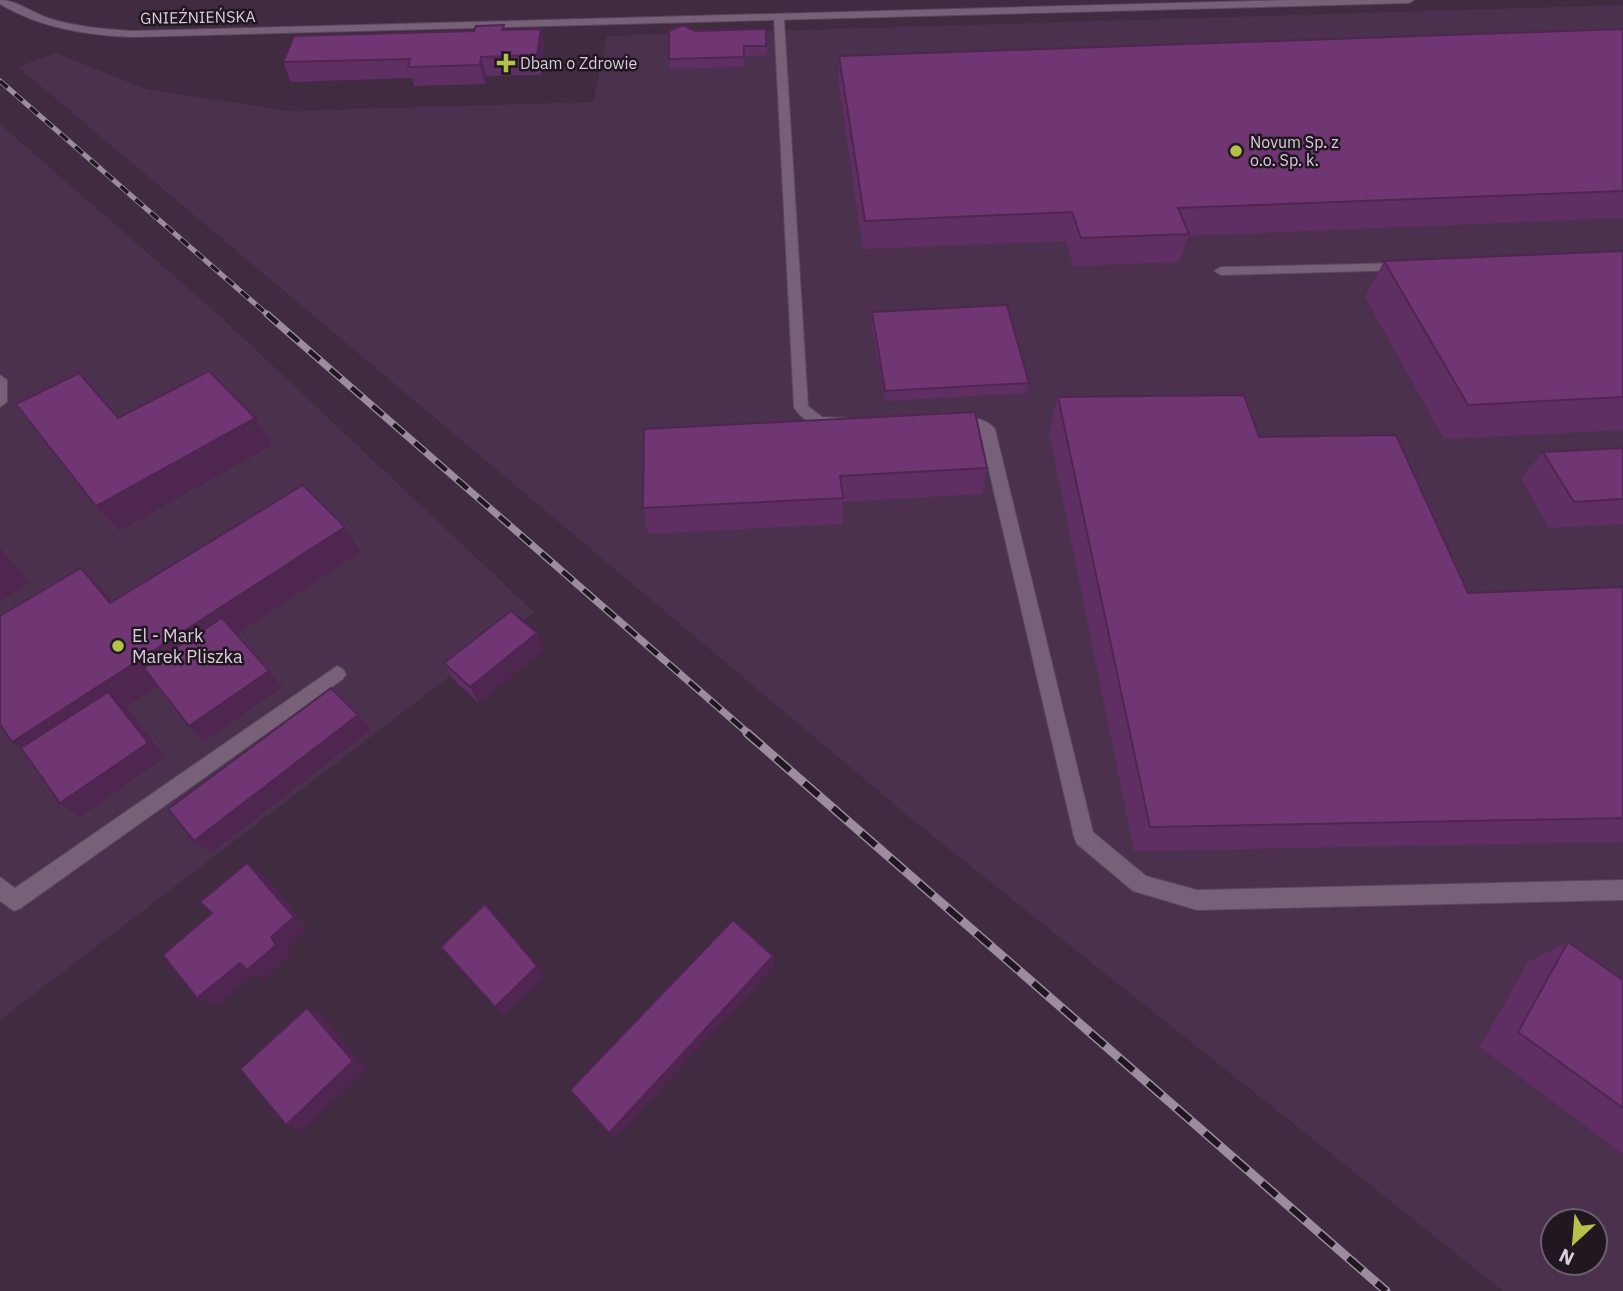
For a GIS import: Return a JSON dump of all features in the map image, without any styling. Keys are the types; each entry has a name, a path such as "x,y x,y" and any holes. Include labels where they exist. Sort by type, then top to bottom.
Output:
{"street":[{"name":"GNIEŹNIEŃSKA","path":"1,0 30,16 73,29 132,34 779,19 1149,4 1409,0"},
{"path":"779,19 801,408 819,422 860,421"},
{"path":"1221,271 1415,267"},
{"path":"0,380 0,401"},
{"path":"942,421 969,421 987,429 1084,836 1140,884 1197,900 1623,890"},
{"path":"0,887 14,901 337,674"}],"shaded area":[{"path":"1623,5 1623,1291 1503,1291 913,820 18,67 56,53 146,89 288,111 593,102 607,36"},
{"path":"0,124 222,318 534,612 0,1020"}],"building":[{"path":"504,25 502,30 541,29 537,55 481,57 480,65 408,67 410,59 283,62 294,36 474,31 476,26"},
{"path":"683,25 695,31 766,29 766,46 744,46 744,57 669,59 669,31"},
{"name":"Novum Sp. z o.o. Sp. k.","path":"1623,29 1623,191 1178,208 1189,234 1081,238 1072,212 865,221 839,56"},
{"path":"1623,251 1623,397 1468,405 1384,261"},
{"path":"1007,305 1029,383 885,391 872,312"},
{"path":"209,371 255,418 96,506 16,404 79,373 118,418"},
{"path":"1244,395 1259,437 1396,435 1468,593 1623,587 1623,818 1150,827 1058,397"},
{"path":"975,412 987,468 840,476 843,498 643,508 644,429"},
{"path":"1623,448 1623,499 1574,502 1543,452"},
{"path":"303,485 345,527 12,742 0,724 0,616 81,568 110,603"},
{"path":"511,611 537,633 470,687 444,663"},
{"path":"222,618 269,671 189,726 144,668"},
{"path":"331,688 358,715 194,841 168,809"},
{"path":"108,692 148,743 60,803 21,748"},
{"path":"247,863 294,917 271,937 276,945 247,970 240,963 197,998 163,955 212,913 200,902"},
{"path":"485,904 537,966 495,1007 441,947"},
{"path":"733,920 773,956 609,1133 570,1090"},
{"path":"1568,942 1623,980 1623,1108 1518,1032"},
{"path":"307,1008 353,1061 286,1125 240,1069"}],"railway":[{"path":"0,81 269,316"},
{"path":"267,314 749,734"},
{"path":"747,733 1386,1291"}],"place":[{"name":"Dbam o Zdrowie","path":"506,63"},
{"name":"Novum Sp. z o.o. Sp. k.","path":"1236,151"},
{"name":"El - Mark Marek Pliszka","path":"118,646"}]}
